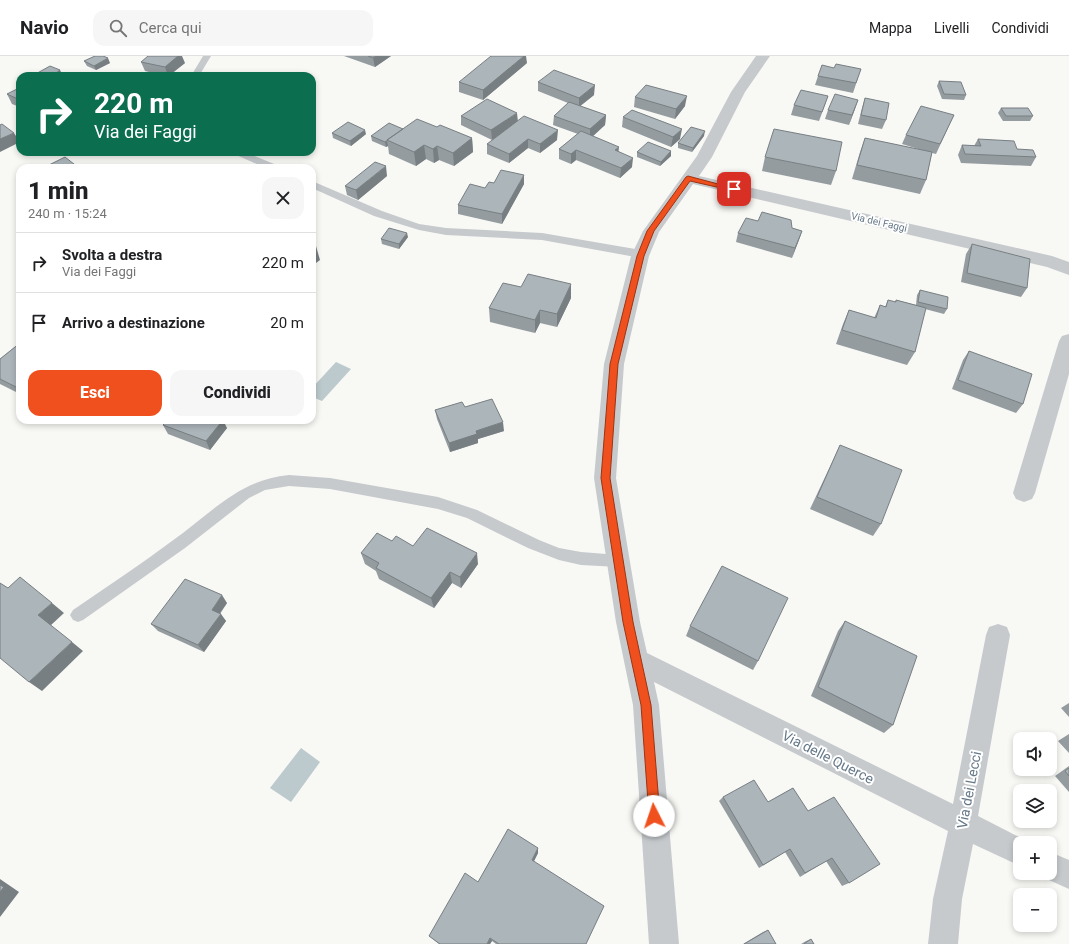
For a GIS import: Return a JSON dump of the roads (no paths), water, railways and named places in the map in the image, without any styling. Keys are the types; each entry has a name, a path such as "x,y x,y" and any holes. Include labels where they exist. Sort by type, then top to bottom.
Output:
{"street":[{"path":"664,944 646,705 628,622 605,478 614,364 641,254 656,222 704,156 740,88 763,56"},
{"name":"Via dei Faggi","path":"688,178 1052,262 1069,269"},
{"path":"1024,493 1069,341"},
{"name":"Via dei Lecci","path":"943,944 949,886 963,825 998,635"},
{"name":"Via delle Querce","path":"637,661 1013,849"},
{"path":"1057,869 1069,875"}],"lane":[{"path":"197,72 207,56"},
{"path":"246,156 266,164"},
{"path":"316,186 386,216 418,226 445,231 516,234 554,238 641,254"},
{"path":"78,616 188,538 242,495 262,485 275,481 287,480 314,482 436,503 476,516 560,554 591,560 618,561"}]}
